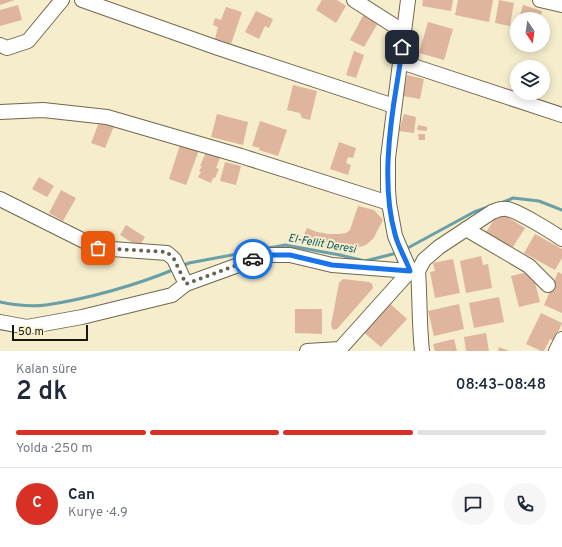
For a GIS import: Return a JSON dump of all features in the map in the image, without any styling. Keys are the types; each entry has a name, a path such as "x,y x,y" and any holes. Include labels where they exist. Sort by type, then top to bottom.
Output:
{"street":[{"path":"0,44 7,48 28,41 62,0"},
{"path":"82,0 218,48 394,106"},
{"path":"354,0 404,32"},
{"path":"408,0 388,158 389,203 395,236 411,267 420,293 422,351"},
{"path":"540,0 562,5"},
{"path":"401,62 562,115"},
{"path":"0,112 43,110 107,117 241,156 389,203"},
{"path":"0,199 98,248 167,252 181,273"},
{"path":"307,351 341,350 411,267 424,260 438,247 492,212 499,209 508,209 562,239"},
{"path":"466,229 529,266 548,285"},
{"path":"181,273 266,255 290,255 332,265 411,267"},
{"path":"0,322 27,327 82,317 172,295 181,273"},
{"path":"556,351 562,340"}],"building":[{"path":"0,0 15,0 0,5"},
{"path":"322,0 337,0 346,6 336,23 316,10"},
{"path":"423,0 453,0 451,11 422,6"},
{"path":"458,0 493,0 489,22 455,15"},
{"path":"499,0 514,3 512,12 510,12 510,26 495,23"},
{"path":"18,5 22,20 0,26 0,10"},
{"path":"523,5 542,11 542,12 521,12"},
{"path":"226,7 242,12 231,44 215,39 218,27 213,25 215,18 221,20"},
{"path":"256,11 273,19 269,28 265,26 259,39 245,32"},
{"path":"364,14 378,23 364,47 350,40"},
{"path":"428,22 453,29 444,60 419,53"},
{"path":"354,51 364,55 356,78 346,75"},
{"path":"407,75 424,79 420,99 403,96"},
{"path":"293,85 317,91 310,120 302,118 300,113 287,110"},
{"path":"217,114 248,122 243,145 211,137"},
{"path":"404,114 416,117 414,133 399,131"},
{"path":"100,120 114,126 105,148 91,143"},
{"path":"260,121 287,130 278,156 259,150 260,148 252,146"},
{"path":"418,125 427,127 427,131 417,130"},
{"path":"418,134 425,134 425,140 419,140"},
{"path":"181,142 199,150 186,185 169,179"},
{"path":"339,142 356,148 353,158 348,157 346,163 351,165 348,175 330,169"},
{"path":"206,152 220,158 216,168 219,169 211,183 198,177 201,172 199,171 202,166 200,166"},
{"path":"225,162 241,166 236,185 220,181"},
{"path":"39,177 54,186 47,197 32,189"},
{"path":"61,190 76,198 63,221 49,213"},
{"path":"358,206 374,210 383,220 373,239 366,245 353,249 336,249 303,237 307,228 328,234 346,233 350,230"},
{"path":"499,212 525,228 511,250 486,232"},
{"path":"126,225 145,237 139,247 120,235"},
{"path":"535,234 562,249 562,258 555,270 524,253"},
{"path":"481,256 483,265 488,264 492,288 466,293 460,261"},
{"path":"453,259 460,293 435,298 430,272 435,271 433,263"},
{"path":"532,271 540,302 519,307 511,276"},
{"path":"558,272 562,274 562,313 544,305"},
{"path":"343,279 369,282 372,284 373,288 337,329 333,330 331,325 339,283"},
{"path":"499,297 504,322 474,328 469,303"},
{"path":"388,302 407,319 381,347 362,331"},
{"path":"459,304 464,329 434,336 428,311"},
{"path":"295,309 322,309 322,334 295,333"},
{"path":"541,313 562,323 554,341 550,339 544,351 526,344"},
{"path":"486,333 489,351 466,351 464,337"},
{"path":"454,339 457,351 435,351 433,344"},
{"path":"499,347 509,351 498,351"}],"waterway":[{"name":"El-Fellit Deresi","path":"501,203 513,198 539,201 562,210"},
{"name":"El-Fellit Deresi","path":"404,250 474,212 488,207"},
{"name":"El-Fellit Deresi","path":"182,266 189,263 285,245 365,261 397,253"},
{"name":"El-Fellit Deresi","path":"0,302 34,306 62,302 128,286 175,269"}],"way so far":[{"path":"98,248 167,252 174,259 186,284 253,259"}],"route":[{"path":"253,259 266,255 290,255 332,265 410,271 395,236 388,189 388,158 402,47"}]}
